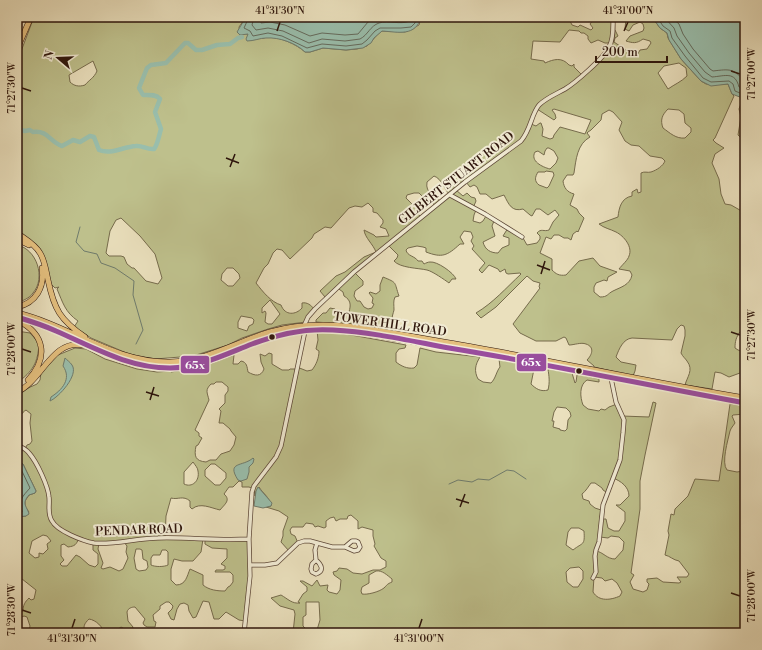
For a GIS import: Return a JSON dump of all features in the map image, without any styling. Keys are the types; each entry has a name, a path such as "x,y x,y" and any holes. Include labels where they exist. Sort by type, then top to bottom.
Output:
{"highway":[{"path":"17,49 31,17"},
{"path":"17,233 34,245 41,256 51,297 59,313 72,327 97,347"},
{"path":"17,239 27,244 36,252 41,263 43,277 41,286 35,297 26,304 17,307"},
{"name":"TOWER HILL ROAD","path":"17,313 42,320 97,347"},
{"name":"TOWER HILL ROAD","path":"17,317 41,324 118,354 161,362 179,362 196,359 214,354 269,332 318,325 347,326 508,353 643,380 745,398"},
{"path":"17,320 37,335 41,343 42,352 40,362 34,373 17,389"},
{"name":"TOWER HILL ROAD","path":"304,328 343,331 486,353 696,395 745,403"},
{"path":"429,344 432,343 494,353 508,353"},
{"path":"17,392 30,383 57,352 64,347 71,344 78,344 97,347"}],"street":[{"name":"GILBERT STUART ROAD","path":"304,328 311,313 334,289 465,182 521,141 528,132 536,110 543,101 571,85 606,52 611,43 613,17"},
{"path":"450,195 485,214 522,237"},
{"path":"244,633 250,565 248,539 252,492 254,486 276,457 281,446 304,328"},
{"path":"593,578 596,572 595,556 599,542 600,519 603,505 622,453 624,420 616,402 611,378"},
{"name":"PENDAR ROAD","path":"17,445 25,449 30,455 45,484 49,496 52,522 77,537 97,543 157,538 248,539"},
{"path":"250,565 265,566 277,562 300,542 310,541 332,547 344,547"},
{"path":"316,560 315,550 317,543"},
{"path":"150,633 162,631 192,633"}],"shaded area":[{"path":"34,17 246,17 239,27 240,34 248,34 263,38 278,38 293,44 305,52 310,52 323,48 346,50 367,46 382,31 405,32 419,25 421,17 572,17 570,21 572,25 578,27 580,25 591,30 593,28 590,24 593,20 589,17 613,17 612,29 615,30 618,36 615,38 614,42 636,57 640,50 647,49 651,43 650,41 643,39 634,43 626,41 630,36 643,31 644,28 643,24 640,22 633,25 629,31 625,29 626,18 633,19 637,17 652,17 660,28 667,33 668,38 681,59 701,81 706,84 728,84 734,96 713,140 724,148 715,154 712,163 719,179 721,194 725,204 731,205 745,213 745,332 740,332 736,340 735,348 745,352 745,368 740,373 729,377 715,372 712,389 685,385 690,367 681,353 685,330 684,326 681,325 677,329 672,340 632,338 624,342 616,357 621,362 636,365 633,376 594,367 587,360 592,351 589,345 582,343 569,345 564,337 556,341 536,341 520,333 513,324 540,288 540,283 533,281 527,276 496,307 481,318 476,313 494,300 521,274 508,274 506,273 505,269 500,272 498,269 489,265 482,273 479,270 485,263 472,249 474,246 471,241 473,237 471,232 464,231 460,237 464,244 460,244 444,255 436,255 426,252 426,248 417,246 406,250 409,255 418,261 422,261 424,264 433,262 441,265 449,271 456,279 452,279 449,283 429,271 400,265 394,261 398,255 388,245 354,272 363,281 363,285 355,291 354,296 357,301 360,301 364,307 368,309 372,308 374,304 372,303 373,298 369,293 376,294 380,291 380,285 383,277 395,284 399,296 395,297 394,299 392,320 394,322 397,321 396,331 316,322 316,320 323,313 326,313 330,308 335,309 335,312 341,314 346,314 349,312 350,303 344,296 343,292 336,287 325,297 320,291 336,276 345,272 364,257 376,252 364,230 376,237 389,236 386,229 380,227 383,220 377,213 373,212 373,208 368,203 362,207 355,206 349,208 331,228 325,227 314,234 312,238 290,259 282,250 277,249 273,253 256,283 267,296 274,302 281,305 288,313 294,313 300,310 302,308 302,303 310,305 314,309 306,322 282,325 268,329 242,338 228,345 193,356 155,359 129,354 91,338 74,327 78,321 65,307 57,289 59,287 55,288 51,284 42,253 17,231 17,62","holes":["569,30 584,33 588,36 591,43 598,40 605,43 610,43 607,51 582,75 574,67 574,64 572,66 561,60 545,63 544,61 531,59 533,41 560,42","93,61 97,71 85,85 77,86 70,82 69,75","679,63 686,68 687,76 668,89 658,73 664,66","537,109 554,120 556,118 552,110 554,109 591,120 585,134 560,127 553,138 550,139 542,136 543,129 540,123 536,126 531,124","668,109 679,110 684,114 685,123 691,128 691,132 685,138 679,138 673,135 663,128 663,116","609,110 613,112 622,122 619,130 625,141 631,145 639,146 650,156 662,158 665,161 655,170 641,173 641,192 638,193 637,189 632,192 632,196 623,201 618,217 599,224 619,234 627,242 630,253 626,261 619,269 630,271 632,275 625,285 603,297 600,297 594,292 596,283 604,280 607,281 608,277 617,272 600,266 593,258 579,261 566,275 560,275 556,274 552,270 552,259 540,253 546,237 551,239 554,235 559,235 571,240 573,234 577,231 578,232 584,218 577,209 570,205 574,194 566,189 563,181 567,175 573,175 580,148 582,144 590,137 587,133 601,120 602,114","547,148 554,151 558,158 556,163 550,169 540,165 534,158 535,152 538,151 544,155","538,172 553,172 554,175 547,188 536,182","434,176 439,179 450,195 441,202 431,194 428,189 427,182","466,182 470,187 474,185 477,187 480,194 486,194 492,199 504,195 513,209 523,209 532,216 536,209 540,209 548,215 555,210 559,215 549,230 540,231 537,233 540,236 537,243 527,245 523,238 508,228 503,236 509,238 509,245 502,248 498,253 493,252 487,249 483,242 495,236 492,226 494,221 486,216 480,223 473,221 476,210 473,208 476,201 475,198 471,197 467,193 463,196 456,190","419,193 424,198 430,199 435,206 421,217 416,212 416,206 414,206 406,198 407,195","121,218 140,236 155,254 162,278 158,284 146,281 134,268 127,264 124,257 109,256 106,253 110,231 116,220","227,268 233,268 239,274 240,278 233,286 228,286 221,280 222,274","270,300 280,314 272,324 268,324 265,322 265,311 262,313 262,308","241,316 252,318 254,320 253,324 249,326 247,331 238,328 238,322"]},
{"path":"743,98 745,99 745,142 738,135 741,117 739,109"},
{"path":"17,245 30,252 34,258 39,272 39,280 32,295 17,303"},
{"path":"317,330 406,345 405,348 399,349 396,353 396,362 409,368 414,368 417,365 420,348 436,352 480,357 476,368 478,379 483,382 491,383 500,367 499,360 536,367 534,369 531,384 537,389 543,391 548,390 548,369 572,373 575,383 578,374 599,379 599,382 587,380 584,382 581,388 583,405 588,409 599,411 601,409 605,410 617,404 622,416 649,417 653,402 656,403 640,481 640,509 631,573 634,575 630,582 633,589 643,592 647,590 649,584 647,579 657,578 663,582 679,583 681,582 677,577 687,577 689,574 679,561 665,555 671,514 674,515 675,509 688,496 695,479 719,481 730,404 745,406 745,414 732,416 735,423 730,431 726,451 725,467 727,470 737,472 743,471 745,468 745,633 293,633 294,610 280,606 271,598 281,595 292,602 300,603 298,602 307,591 307,587 300,581 312,586 317,580 320,586 328,585 327,590 329,592 337,594 340,590 341,580 334,575 333,572 337,571 339,568 347,569 353,573 362,574 386,567 386,561 381,558 374,546 373,530 362,527 358,529 358,521 351,515 348,516 347,519 340,519 336,521 334,517 330,518 326,521 326,527 324,528 318,526 315,527 313,524 306,523 303,527 292,527 290,530 291,534 295,536 298,543 289,551 281,542 288,517 279,511 266,507 271,506 268,498 259,487 255,496 254,489 242,487 242,482 239,481 233,487 229,487 224,494 227,500 220,510 202,506 192,509 190,507 190,501 187,499 171,498 166,516 165,538 203,539 201,552 193,561 174,559 171,569 171,580 176,585 184,582 190,569 203,575 203,585 205,587 222,591 225,591 233,582 233,575 230,572 215,572 216,570 225,569 225,566 221,564 227,558 227,549 212,548 205,544 205,539 250,540 251,553 245,621 239,620 226,612 219,619 214,619 209,602 203,601 196,617 193,618 189,611 188,605 184,603 180,604 174,620 171,619 168,613 173,606 169,602 166,602 160,606 160,609 153,615 154,621 156,622 155,627 147,627 144,625 143,623 145,619 134,607 129,609 127,612 128,621 133,627 132,631 130,632 121,627 113,633 104,633 99,624 89,619 84,625 85,633 30,633 30,626 27,617 24,616 17,619 17,615 23,611 26,601 29,598 31,600 34,599 36,590 17,575 17,517 26,516 29,512 25,507 25,501 29,495 35,493 36,491 23,464 17,461 17,445 25,449 32,441 30,423 31,414 26,410 17,420 17,393 37,384 40,380 41,373 58,355 75,348 86,349 105,359 137,369 157,372 171,372 202,367 234,355 233,364 238,364 241,361 244,362 248,372 259,375 264,369 260,354 265,356 269,353 272,354 272,364 282,370 296,369 297,367 307,371 312,370 316,364 319,351 316,349 318,340","holes":["216,382 222,382 228,387 228,391 225,395 225,403 219,409 221,411 219,423 223,423 236,437 234,445 230,451 221,454 216,460 206,462 197,459 195,455 196,446 202,438 195,430 209,400 207,391 211,384","557,407 566,408 570,412 571,416 568,420 567,429 565,431 553,427 554,421 552,421","193,462 198,470 198,478 195,483 187,485 184,484 184,472","211,464 215,464 226,473 226,478 220,485 215,485 205,476 205,470","613,478 622,483 628,490 629,496 620,505 616,505 625,512 625,521 619,531 614,531 608,528 606,519 600,519 601,510 595,508 589,501 583,499 582,494 591,483 595,483 606,492","571,528 579,528 584,531 584,541 573,550 566,545 568,532","43,535 47,536 51,541 47,544 48,549 43,554 39,553 39,557 35,558 29,553 32,541","600,537 619,537 624,542 623,550 615,559 596,551","79,538 93,543 93,550 98,554 98,564 95,567 89,565 76,555 67,566 62,566 60,564 64,560 61,556 61,545 64,544 68,547 76,544","123,541 127,546 126,552 128,558 123,569 119,571 110,567 103,569 101,568 103,563 98,549 99,543","136,549 142,550 143,559 147,561 148,567 146,570 139,571 136,569 134,558","162,550 166,550 168,552 168,565 151,565 151,558 153,555 160,555","579,567 583,571 583,579 578,587 573,587 567,582 566,572 570,568","376,571 382,572 392,579 392,582 384,588 373,593 362,594 362,587 369,583 369,575","594,577 602,578 605,581 612,579 617,583 622,592 620,596 613,598 602,599 593,592","306,602 319,602 320,620 317,630 307,630 303,626 303,617 306,615"]},
{"path":"17,331 30,333 39,343 34,366 17,383"}],"water":[{"path":"246,17 421,17 415,28 406,32 382,31 371,43 363,48 346,50 323,48 305,52 292,43 276,38 264,38 247,41 246,39 248,34 240,35 237,32"},
{"path":"652,17 745,17 745,99 732,94 728,84 711,86 701,81 681,59 669,40 667,33 660,28"},
{"path":"65,358 72,365 73,374 63,390 50,401 51,397 62,388 66,380 66,371 63,366"},
{"path":"253,458 253,463 249,467 247,479 241,481 238,480 234,470 235,467"},
{"path":"17,461 23,464 36,491 35,493 29,495 25,501 29,514 26,516 17,517"},
{"path":"258,487 272,503 271,506 263,508 254,506"}],"waterway":[{"path":"17,129 25,131 30,130 33,132 46,134 62,146 73,140 80,142 90,136 94,137 99,150 103,151 108,152 138,146 154,149 161,129 155,112 160,99 150,95 143,95 139,88 147,68 151,65 166,63 185,43 188,43 196,50 202,50 217,45 230,44 242,37"},
{"path":"80,227 76,242 84,251 97,254 101,263 115,268 134,281 133,295 143,330 136,344"},
{"path":"449,484 458,480 472,482 478,479 489,480 507,470 514,471 526,479"}],"transit line":[{"name":"65x","path":"17,317 46,327 111,356 125,361 155,367 170,368 191,366 212,360 262,340 302,331 333,330 391,337 745,403"}]}
